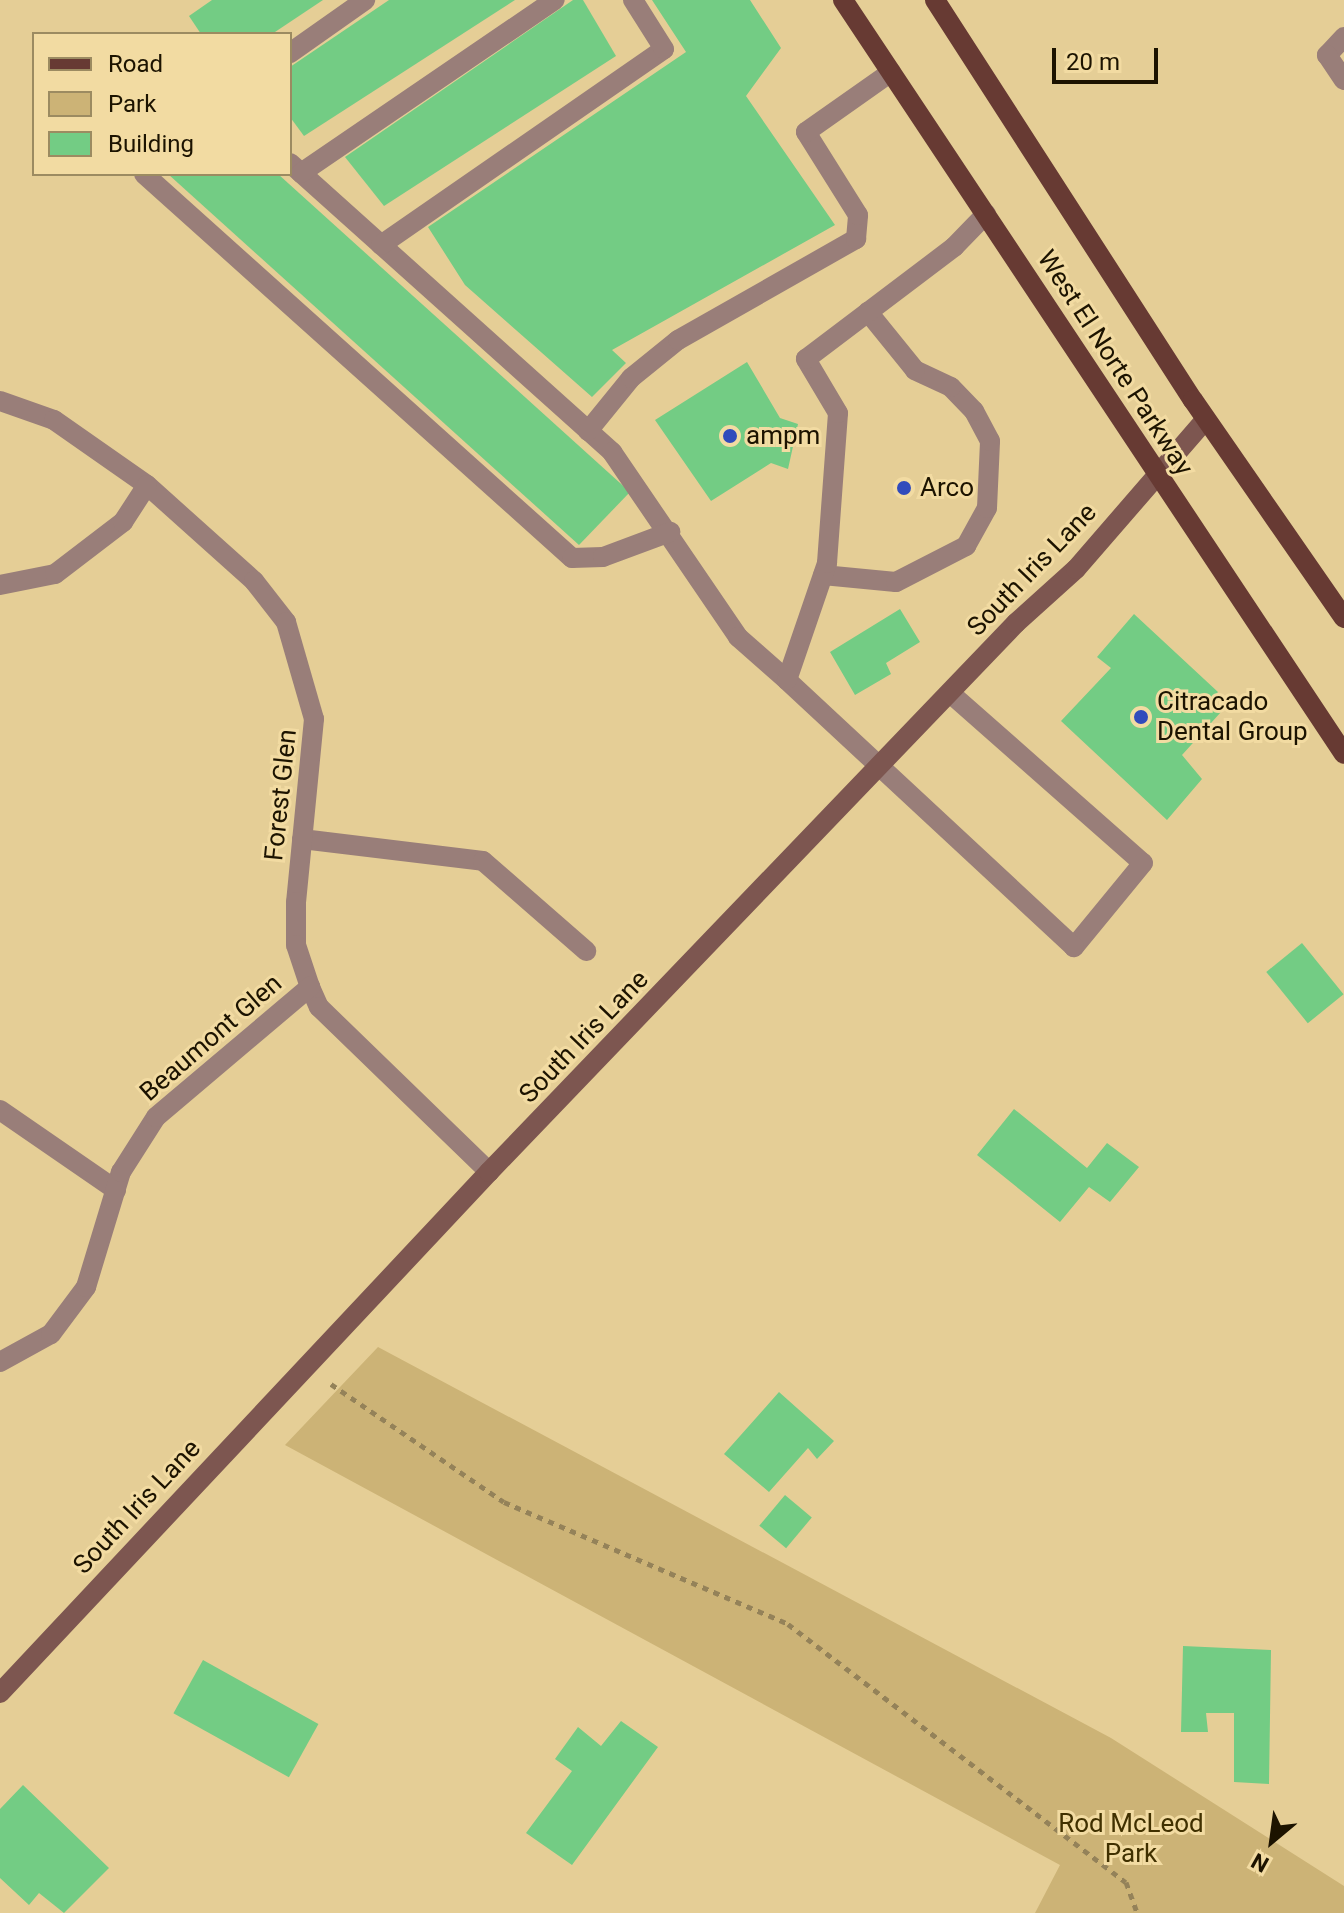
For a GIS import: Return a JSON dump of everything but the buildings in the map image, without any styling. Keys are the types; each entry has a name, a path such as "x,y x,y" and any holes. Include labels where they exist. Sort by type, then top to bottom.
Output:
{"main road":[{"name":"West El Norte Parkway","path":"843,0 1344,754"},
{"name":"West El Norte Parkway","path":"935,0 1206,419 1344,618"}],"street":[{"path":"292,52 365,0"},
{"path":"555,0 296,168 612,452 670,532 738,637 787,680 877,769 1074,947 1143,863 950,693"},
{"path":"381,245 664,49 633,0"},
{"path":"1344,37 1327,55 1344,80"},
{"path":"588,431 631,378 678,340 856,239 858,215 806,132 891,72"},
{"path":"146,176 572,558 603,557 670,532"},
{"path":"787,680 823,575 838,413 806,359 954,247 986,214"},
{"path":"823,575 896,582 966,546 987,508 990,441 974,411 951,387 915,370 868,312"},
{"name":"Forest Glen","path":"0,401 54,420 147,485 254,581 286,622 314,719 302,839 296,945 310,987 319,1007 489,1172"},
{"name":"South Iris Lane","path":"0,1693 489,1172 950,693 1076,569 1156,473 1206,419"},
{"path":"0,585 55,574 123,522 147,485"},
{"path":"302,839 483,861 586,951"},
{"name":"Beaumont Glen","path":"0,1362 51,1334 86,1287 116,1190 156,1117 310,987"},
{"path":"0,1110 116,1190"}],"path":[{"path":"331,1384 504,1502 788,1624 1126,1882 1137,1913"}],"green space":[{"name":"Rod McLeod Park","path":"378,1347 1111,1738 1344,1886 1344,1913 1035,1913 1060,1865 285,1445"}],"place":[{"name":"ampm","path":"730,436"},
{"name":"Arco","path":"904,488"},
{"name":"Citracado Dental Group","path":"1141,717"}]}
